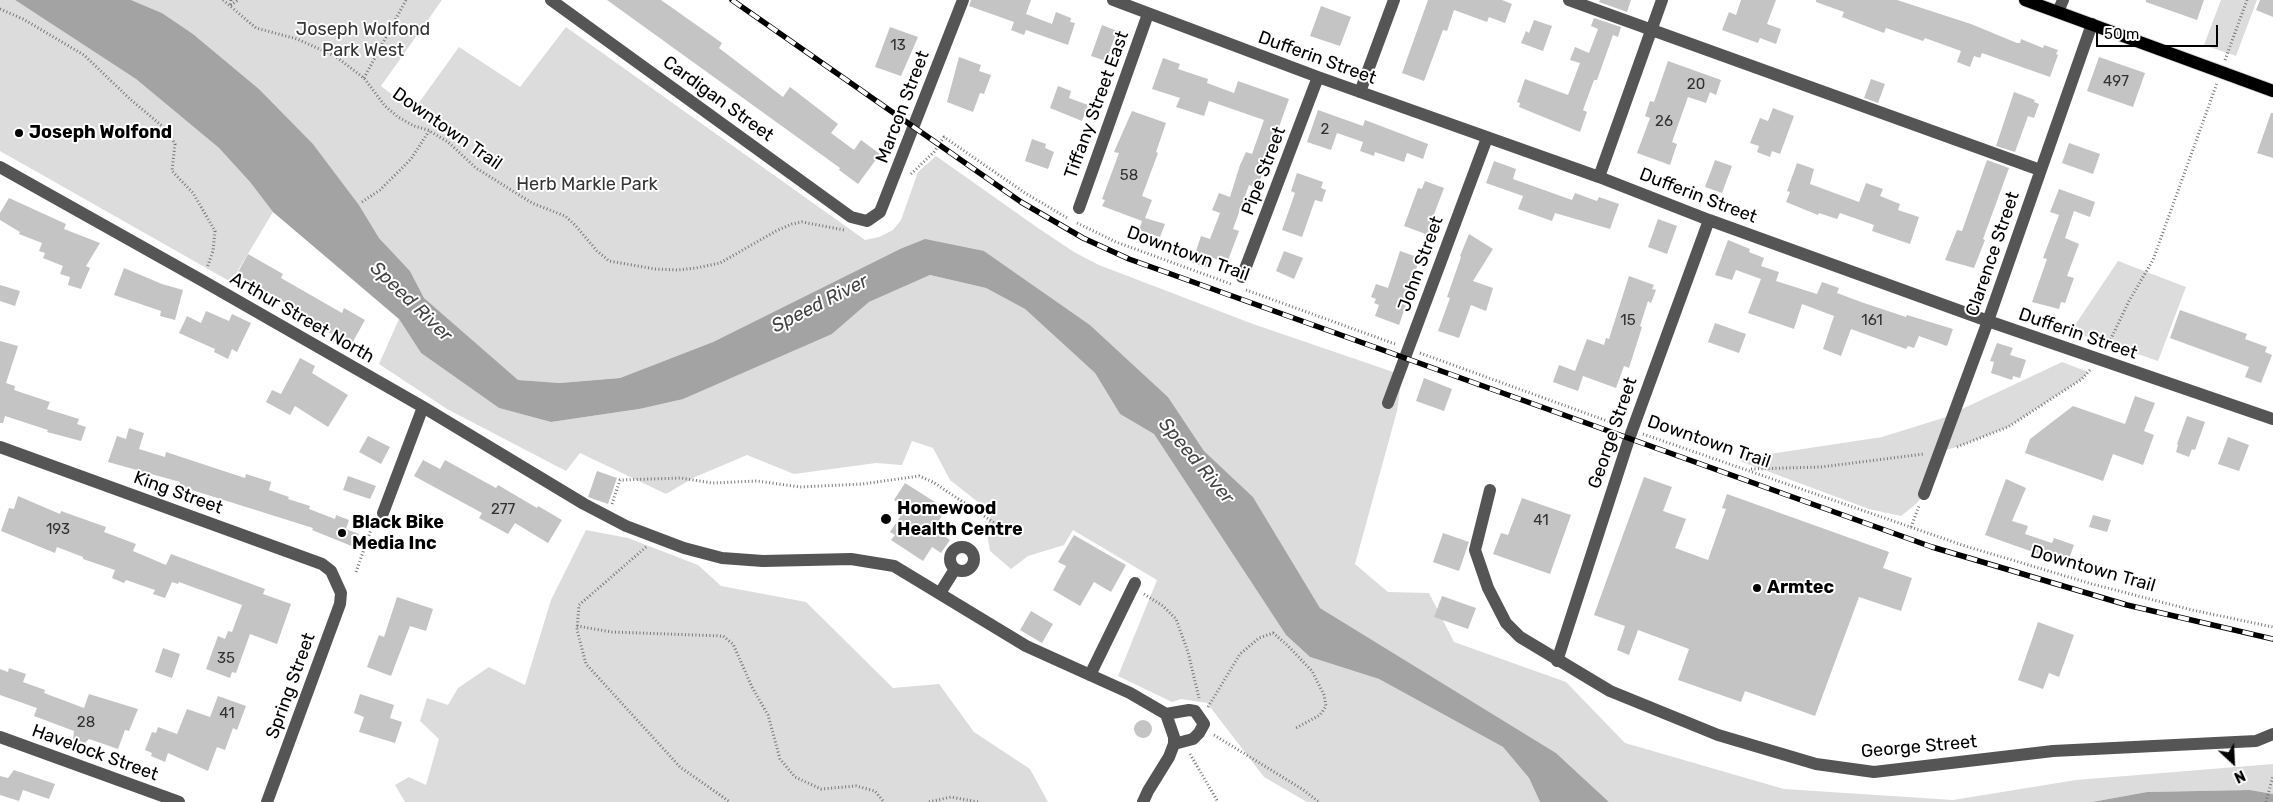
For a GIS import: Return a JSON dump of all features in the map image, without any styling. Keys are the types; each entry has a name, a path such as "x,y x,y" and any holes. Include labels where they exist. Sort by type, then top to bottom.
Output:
{"main road":[{"path":"2025,0 2061,6 2092,24 2273,90"}],"street":[{"name":"Cardigan Street","path":"551,0 851,217 867,221"},
{"name":"Marcon Street","path":"867,221 880,212 963,0"},
{"path":"1360,92 1394,0"},
{"path":"1569,0 2040,170"},
{"path":"1600,177 1662,0"},
{"name":"Dufferin Street","path":"1122,1 1148,14 1487,138 1600,177 1709,220 1988,321 2273,420"},
{"name":"Tiffany Street East","path":"1080,208 1148,14"},
{"name":"Clarence Street","path":"1924,494 1942,451 2092,24"},
{"name":"Pipe Street","path":"1242,277 1318,77"},
{"name":"John Street","path":"1388,403 1487,138"},
{"name":"Arthur Street North","path":"0,167 423,407 584,504 626,526 684,548 722,558 763,561 852,559 894,566 1026,646 1130,693 1166,714"},
{"name":"George Street","path":"1557,661 1632,430 1709,220"},
{"path":"379,516 423,407"},
{"name":"King Street","path":"0,447 322,564 331,571 337,581"},
{"name":"George Street","path":"1490,490 1475,550 1482,574 1506,623 1520,637 1557,661 1610,691 1718,735 1816,764 1874,772 2053,751 2256,741 2273,734"},
{"path":"940,593 955,569"},
{"name":"Spring Street","path":"267,802 340,604 341,593 337,581"},
{"path":"1090,675 1133,585"},
{"path":"1143,802 1178,743 1193,739 1202,723 1195,711 1189,710 1166,714 1178,743"},
{"name":"Havelock Street","path":"0,737 179,802"}],"path":[{"name":"Downtown Trail","path":"223,0 256,28 317,47 335,56 364,78 385,106 414,126 429,131 448,142 476,168 532,203 565,216 575,224 597,251 609,261 655,269 678,270 696,268 720,263 792,224 802,222 850,232"},
{"path":"230,6 231,0"},
{"path":"230,6 238,0"},
{"path":"364,78 406,0"},
{"path":"1746,469 1821,467 1912,457 1942,451 2008,428 2082,379 2099,360 2110,343 2129,301 2153,260 2247,0"},
{"path":"0,9 23,19 84,55 131,100 168,131 175,144 172,171 192,193 215,231 213,252 203,281"},
{"path":"362,202 380,190 412,159 429,131"},
{"name":"Downtown Trail","path":"909,180 912,172 934,152 944,137 1039,202 1116,242 1632,430 1965,546 2092,584 2192,610 2273,628"},
{"path":"608,516 620,480 681,478 712,483 757,481 800,487 863,484 919,476 933,482 1008,532"},
{"path":"1911,527 1924,494"},
{"path":"356,572 379,516"},
{"path":"657,538 579,605 577,626 586,664 680,767 730,802"},
{"path":"1133,585 1163,606 1176,619 1198,688 1202,723"},
{"path":"577,626 612,632 723,636 733,644 752,687 768,716 780,758 795,777 821,788 856,786 874,790 884,802"},
{"path":"1202,723 1240,654 1259,638 1273,633 1312,671 1324,695 1326,706 1320,715 1296,728"},
{"path":"1202,723 1319,802"},
{"path":"1178,743 1218,802"},
{"path":"2266,802 2273,776"},
{"path":"929,802 951,797 978,802"}],"green space":[{"path":"0,0 15,0 136,79 219,148 250,182 273,212 231,282 0,151"},
{"path":"131,0 442,0 381,86 413,111 459,47 520,87 566,27 865,240 879,237 893,230 901,220 918,172 936,156 1038,228 1074,252 1099,265 1253,324 1402,375 1397,411 1355,564 1388,592 1429,593 1454,642 1566,682 1625,743 1784,789 1953,800 2076,780 2273,764 2273,794 2250,790 2147,792 2092,802 1609,802 1556,753 1320,608 1253,497 1204,451 1168,397 1090,325 984,251 900,249 713,342 620,378 560,383 517,380 424,298 410,271 379,238 359,205 313,144 259,89 193,34 162,13"},
{"path":"2221,0 2257,0 2236,56 2204,45"},
{"path":"2118,261 2186,287 2158,361 2071,331"},
{"path":"930,275 986,288 1025,309 1095,373 1120,414 1154,434 1286,635 1310,657 1379,679 1503,747 1529,778 1540,802 1307,802 1264,777 1207,703 1181,699 1172,702 1118,676 1157,580 1073,530 1064,545 1028,556 1011,569 990,551 986,527 992,513 950,480 933,448 912,441 902,465 876,463 794,474 747,455 695,477 666,494 580,453 566,471 447,409 379,364 399,319 421,353 499,408 551,422 639,409 832,334 869,302"},
{"path":"2062,362 2088,372 2082,379 2008,427 1942,451 1924,494 1916,504 1901,516 1869,509 1740,461 1746,453 1763,455 1882,437 1943,418"},
{"path":"586,530 628,538 698,565 721,586 806,602 893,688 939,684 974,732 1030,769 1048,802 405,802 395,785 409,777 426,785 439,739 420,721 427,698 448,705 458,688 489,667 525,685 551,600"}],"water":[{"name":"Speed River","path":"15,0 131,0 162,13 193,34 259,89 313,144 359,205 379,238 410,271 424,298 518,380 560,383 620,378 713,342 900,249 925,239 984,251 1090,325 1168,397 1204,451 1253,497 1320,608 1556,753 1609,802 1540,802 1529,778 1503,747 1379,679 1310,657 1286,635 1154,434 1120,414 1095,373 1025,309 986,288 930,275 869,302 832,334 683,399 639,409 551,422 499,408 421,353 399,319 273,212 250,182 219,148 136,79"},
{"path":"2250,790 2273,794 2273,802 2092,802 2147,792"}],"building":[{"path":"607,0 661,0 722,43 719,48 783,97 790,87 838,124 831,133 854,150 861,140 880,154 858,184 839,170 840,168"},
{"path":"971,0 1031,0 1026,14 1052,24 1056,12 1071,18 1070,22 1075,23 1068,45 1026,30 1024,35 1011,30 1014,22 969,6"},
{"path":"1428,0 1502,0 1512,4 1505,23 1489,17 1487,22 1454,10 1447,31 1443,30 1424,81 1402,73"},
{"path":"1600,0 1631,0 1627,12 1599,2"},
{"path":"1741,0 1776,0 1767,24 1781,29 1776,44 1760,38 1758,43 1722,30 1729,12 1736,15"},
{"path":"1816,0 1897,0 1971,24 2017,43 2020,43 2021,39 2043,48 2044,45 2058,50 2056,54 2058,55 2050,77 1982,53 1980,58 1974,56 1970,67 1957,62 1961,51 1925,38 1923,41 1886,28 1884,33 1842,17 1844,12 1816,2"},
{"path":"2146,0 2204,0 2197,20 2146,2"},
{"path":"2260,0 2273,0 2273,17 2256,10"},
{"path":"1321,6 1351,17 1340,46 1310,36"},
{"path":"1594,18 1621,27 1618,37 1613,35 1597,80 1594,80 1583,110 1587,112 1580,132 1519,107 1520,103 1517,102 1525,79 1568,95 1580,63 1570,60 1575,47 1589,53 1598,29 1591,26"},
{"path":"1534,20 1552,26 1543,51 1521,43 1526,31 1529,33"},
{"path":"1102,25 1117,31 1106,61 1091,56"},
{"path":"890,27 918,37 901,76 875,67"},
{"path":"959,57 981,65 979,71 991,75 984,94 980,93 973,112 947,102"},
{"path":"2099,57 2145,73 2133,107 2087,91"},
{"path":"1163,58 1180,64 1178,69 1208,79 1207,83 1234,93 1238,81 1289,99 1257,188 1249,185 1233,229 1239,231 1227,263 1210,257 1206,267 1192,263 1201,236 1210,239 1220,213 1212,210 1219,193 1230,197 1240,165 1246,152 1252,154 1264,120 1209,101 1204,116 1176,107 1180,98 1152,89"},
{"path":"1668,61 1721,80 1716,95 1710,92 1706,103 1688,97 1672,142 1677,144 1670,165 1637,153 1650,118 1645,116 1650,101 1654,102"},
{"path":"1871,79 1885,84 1878,103 1864,98"},
{"path":"1058,86 1071,91 1069,98 1088,105 1082,121 1050,108"},
{"path":"2014,92 2035,100 2034,102 2039,104 2034,118 2028,116 2015,152 1996,146"},
{"path":"1773,108 1794,116 1780,154 1772,151 1770,157 1757,152 1759,146 1750,143 1760,118 1768,121"},
{"path":"1318,110 1363,126 1365,120 1428,144 1423,159 1407,153 1404,162 1375,152 1374,156 1360,151 1363,142 1337,133 1331,150 1307,142"},
{"path":"1132,111 1166,123 1156,152 1158,153 1142,196 1152,200 1145,218 1165,224 1160,237 1139,230 1142,221 1102,206 1105,200 1102,199 1119,153 1114,152"},
{"path":"2271,113 2273,113 2273,158 2257,153"},
{"path":"1032,139 1046,144 1045,148 1054,152 1048,169 1025,161"},
{"path":"2069,143 2100,154 2093,174 2062,163"},
{"path":"1715,160 1732,166 1722,193 1705,187"},
{"path":"1987,160 2009,168 1974,268 1945,260 1957,230 1962,231"},
{"path":"1494,161 1516,169 1513,179 1572,200 1575,193 1597,201 1599,197 1619,204 1610,229 1555,213 1552,221 1518,209 1523,196 1486,183"},
{"path":"1797,163 1814,169 1810,184 1859,202 1866,183 1883,189 1880,196 1900,204 1898,210 1919,217 1910,244 1872,231 1874,225 1840,213 1837,219 1819,213 1818,215 1786,202 1790,192 1787,191"},
{"path":"1297,173 1323,182 1321,188 1326,190 1322,202 1315,200 1302,237 1282,230 1295,193 1291,191"},
{"path":"1425,181 1444,188 1433,217 1437,219 1431,236 1404,226 1418,188 1422,189"},
{"path":"2059,189 2095,202 2090,217 2074,211 2065,238 2079,244 2067,276 2074,278 2065,303 2061,302 2059,309 2032,302 2047,259 2043,258 2059,215 2050,212"},
{"path":"9,198 66,224 64,229 100,243 86,266 90,268 81,289 68,285 70,277 60,274 63,266 43,258 45,253 39,251 42,243 19,234 20,232 0,220 0,213"},
{"path":"1658,219 1677,226 1667,254 1648,247"},
{"path":"1469,234 1493,249 1473,281 1493,288 1486,311 1471,305 1459,338 1438,331 1450,298 1447,297 1460,256"},
{"path":"1728,240 1750,249 1749,252 1764,258 1761,266 1779,272 1776,281 1817,294 1822,282 1839,288 1837,293 1861,302 1906,317 1907,315 1953,329 1947,346 1919,336 1914,348 1908,346 1906,349 1851,329 1841,356 1823,349 1834,316 1802,304 1794,329 1748,313 1761,279 1736,270 1732,280 1715,275"},
{"path":"1284,251 1303,258 1294,279 1276,271"},
{"path":"1400,251 1420,258 1399,325 1375,316 1379,305 1374,303 1376,299 1371,297 1376,284 1388,288"},
{"path":"248,254 283,274 281,278 342,313 344,308 365,320 351,345 284,307 286,303 237,274"},
{"path":"124,268 162,284 183,290 175,320 160,316 161,311 114,295"},
{"path":"1629,276 1654,285 1652,289 1656,290 1651,303 1648,301 1629,368 1624,366 1616,388 1583,376 1578,391 1553,382 1559,365 1575,371 1587,339 1604,345 1606,338 1609,339"},
{"path":"0,285 20,291 15,306 0,301"},
{"path":"2180,310 2247,334 2245,339 2267,347 2265,352 2272,355 2261,383 2245,377 2249,367 2170,338"},
{"path":"206,311 229,321 232,314 251,323 237,352 232,349 228,359 214,352 215,349 179,333 187,316 201,323"},
{"path":"1715,323 1746,334 1739,353 1708,342"},
{"path":"0,341 18,346 6,383 15,386 14,390 50,402 47,409 79,419 77,424 86,427 81,441 47,432 48,430 5,416 3,423 0,423"},
{"path":"1997,343 2013,348 2010,355 2026,360 2020,378 2013,376 2012,380 1991,373 1994,362 1990,361"},
{"path":"300,358 315,366 312,373 348,395 328,427 295,406 290,415 266,402 272,390 281,394"},
{"path":"1424,378 1452,389 1444,411 1416,401"},
{"path":"2135,396 2155,403 2144,431 2154,435 2143,465 2113,454 2103,481 2025,453 2030,439 2073,406 2125,424"},
{"path":"2187,416 2205,422 2195,450 2192,449 2189,457 2176,452"},
{"path":"129,428 144,433 139,449 165,457 166,452 245,478 246,474 271,482 269,490 310,506 309,509 335,519 336,515 349,520 346,529 359,534 354,547 312,530 313,528 179,486 180,482 108,462 117,436 126,439"},
{"path":"368,436 390,447 381,464 359,452"},
{"path":"2228,437 2249,445 2239,471 2218,464"},
{"path":"423,460 440,469 445,460 496,488 498,485 562,520 548,543 515,523 508,534 479,518 482,513 414,476"},
{"path":"597,471 617,478 608,504 588,497"},
{"path":"348,476 376,486 370,499 343,490"},
{"name":"Armtec","path":"1644,477 1672,487 1663,511 1686,519 1675,548 1708,560 1726,509 1722,508 1727,494 1889,552 1883,568 1912,578 1901,611 1859,597 1815,716 1745,691 1741,702 1678,680 1689,649 1638,630 1629,655 1617,650 1625,626 1594,615"},
{"path":"2006,479 2026,488 2012,521 2028,526 2025,534 2052,543 2054,538 2074,545 2067,564 1985,535"},
{"path":"905,483 946,509 934,529 950,540 941,553 932,547 923,561 891,540 895,535 890,532 906,508 894,500"},
{"path":"18,496 60,514 61,511 106,527 104,532 136,544 133,551 166,565 171,554 265,589 263,594 291,604 277,644 250,634 236,673 232,672 230,678 206,669 218,636 225,639 228,631 232,632 242,605 179,582 178,584 172,582 165,598 153,594 155,590 126,580 124,583 112,578 115,570 83,559 83,557 57,547 55,553 1,531 9,508 14,509"},
{"path":"1522,498 1571,515 1550,574 1493,554 1501,533 1508,535"},
{"path":"2093,515 2111,520 2107,532 2089,527"},
{"path":"1443,533 1469,542 1459,571 1433,562"},
{"path":"1074,535 1126,565 1111,592 1094,582 1080,606 1053,590 1066,566 1058,562"},
{"path":"1442,596 1476,608 1468,629 1434,617"},
{"path":"397,597 433,609 426,631 410,626 391,676 367,667 379,635 384,637"},
{"path":"1031,611 1053,624 1042,643 1020,630"},
{"path":"2038,622 2074,635 2059,677 2049,673 2043,689 2018,680"},
{"path":"163,648 180,654 172,678 155,672"},
{"path":"9,668 26,674 23,682 45,690 44,693 84,708 89,694 138,709 129,731 125,730 118,749 89,739 85,743 73,739 74,731 34,716 37,708 0,695 0,669 8,672"},
{"path":"360,694 394,705 390,718 402,722 395,743 359,732 364,717 354,713"},
{"path":"218,696 246,706 237,730 233,728 225,750 217,747 208,771 168,753 165,762 151,756 152,753 145,750 152,732 156,733 158,727 177,734 187,709 210,717"},
{"path":"1143,720 1149,723 1152,729 1149,735 1143,738 1137,735 1134,729 1137,723"},
{"path":"14,770 55,784 49,799 23,790 19,801 0,795 0,776 8,778"}],"railway":[{"path":"732,0 1021,202 1083,238 1129,259 1932,547 2127,605 2273,639"}],"place":[{"name":"Joseph Wolfond","path":"19,133"},
{"name":"Homewood Health Centre","path":"886,519"},
{"name":"Black Bike Media Inc","path":"342,533"},
{"name":"Armtec","path":"1757,588"}],"park label":[{"name":"Joseph Wolfond Park West","path":"363,40"},
{"name":"Herb Markle Park","path":"587,185"}]}
